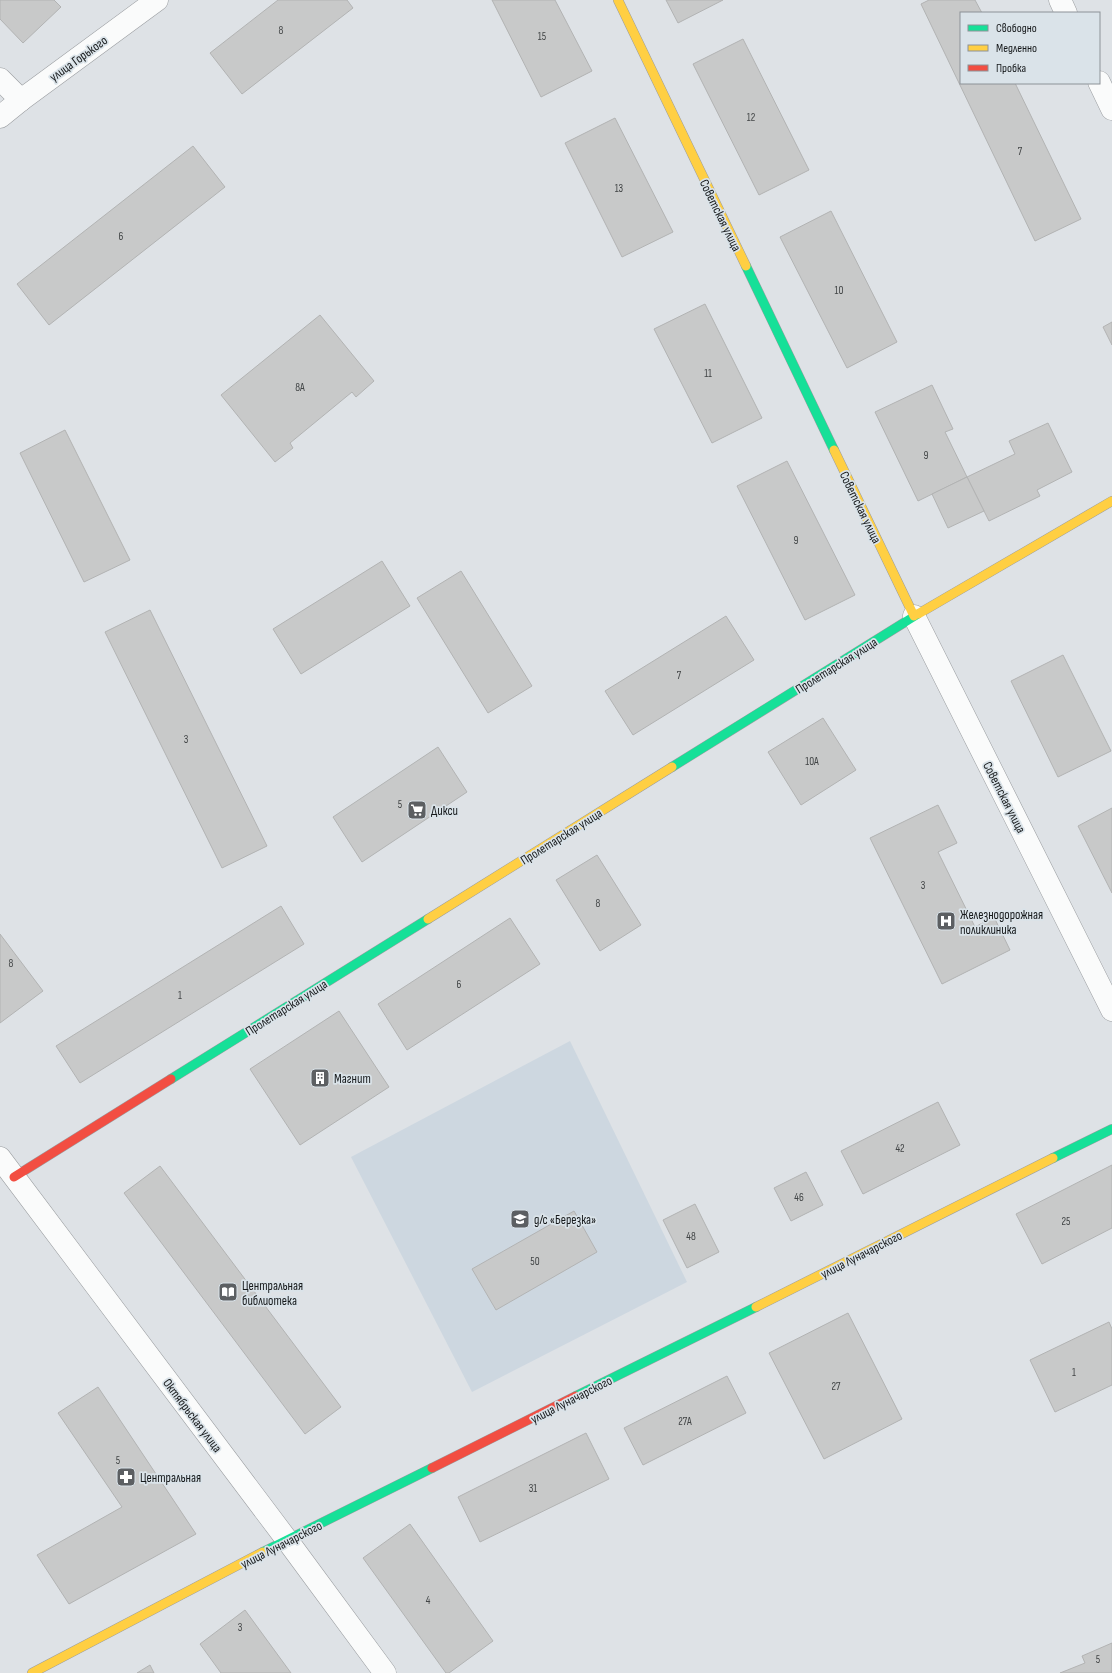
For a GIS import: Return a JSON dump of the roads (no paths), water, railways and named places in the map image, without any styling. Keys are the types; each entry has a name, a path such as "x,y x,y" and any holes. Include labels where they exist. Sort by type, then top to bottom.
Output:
{"street":[{"name":"Советская улица","path":"618,0 914,616 1112,1010"},
{"path":"1060,0 1066,12"},
{"name":"улица Горького","path":"0,118 21,100 149,3"},
{"path":"0,79 21,100"},
{"path":"1100,84 1112,109"},
{"name":"Пролетарская улица","path":"14,1177 914,616 1112,501"},
{"name":"улица Луначарского","path":"32,1673 287,1540 1112,1128"},
{"name":"Октябрьская улица","path":"0,1158 385,1673"}],"place":[{"name":"Дикси","path":"417,810"},
{"name":"Железнодорожная поликлиника","path":"946,921"},
{"name":"Магнит","path":"320,1078"},
{"name":"д/с «Березка»","path":"520,1219"},
{"name":"Центральная библиотека","path":"228,1292"},
{"name":"Центральная","path":"126,1477"}]}
